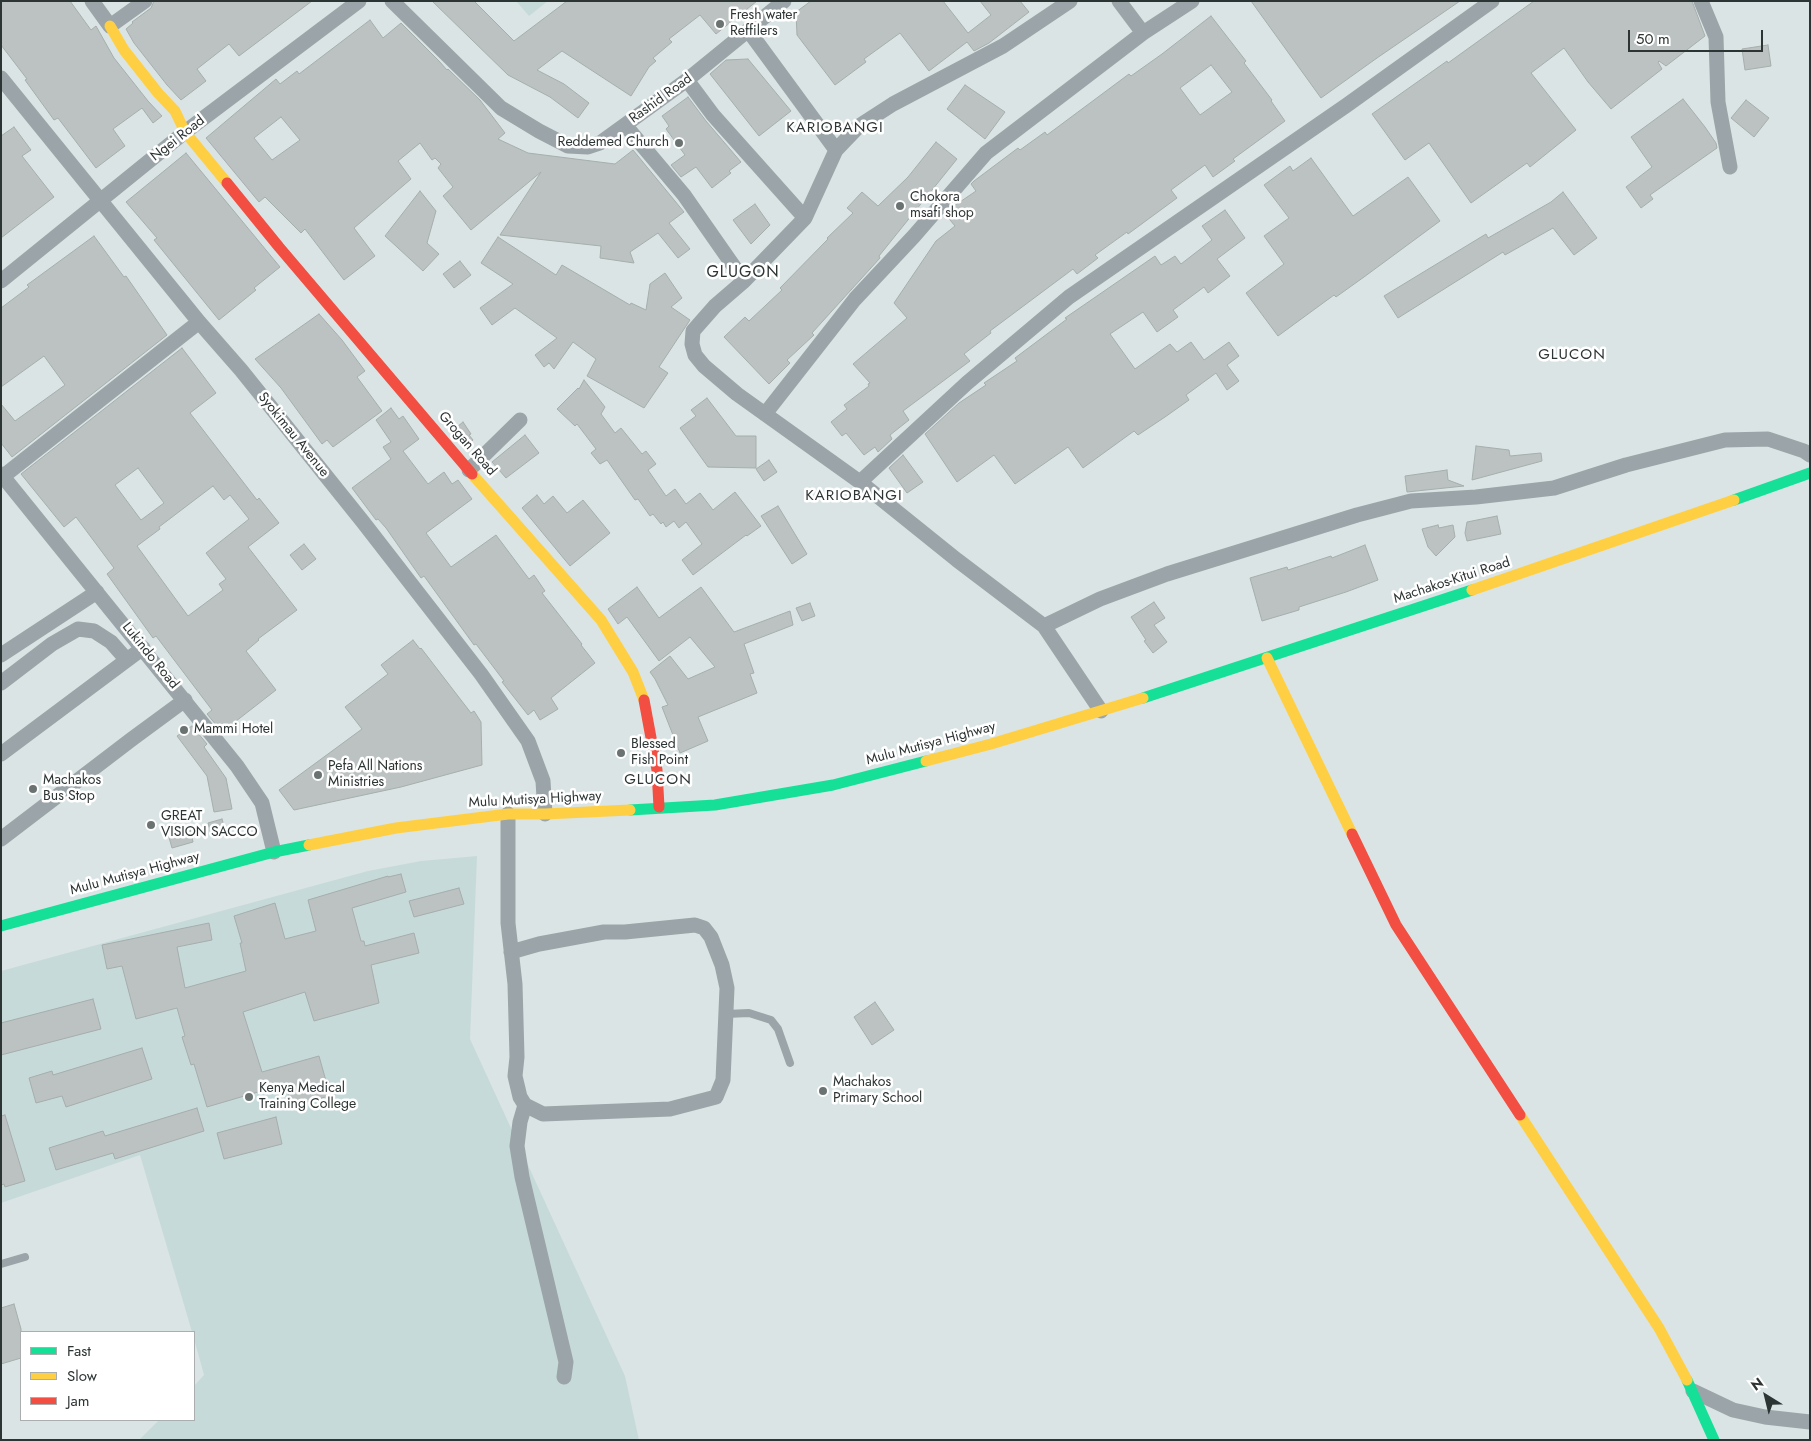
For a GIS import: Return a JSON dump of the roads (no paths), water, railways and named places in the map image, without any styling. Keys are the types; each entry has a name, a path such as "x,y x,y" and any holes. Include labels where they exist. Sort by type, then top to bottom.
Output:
{"main road":[{"name":"Grogan Road","path":"110,26 124,50 175,111 185,132 279,247 469,470 601,620 633,672 644,698 657,770 659,807"},
{"name":"Machakos-Kitui Road","path":"1101,711 1558,562 1810,473"},
{"path":"1268,658 1396,925 1659,1328 1693,1391 1714,1440"},
{"name":"Mulu Mutisya Highway","path":"1,926 274,852 396,828 508,814 545,814 715,805 833,785 991,744 1101,711"}],"street":[{"path":"92,1 110,26 145,1"},
{"name":"Ngei Road","path":"1,281 185,132 358,1"},
{"name":"Rashid Road","path":"392,1 501,108 568,146 588,147 600,143 687,80 784,1"},
{"path":"1070,1 1003,46 893,104 859,126 836,150 805,218 744,281 714,306 693,331 692,344 695,355 704,366 737,394 860,482 956,560 1044,626 1101,711"},
{"path":"1119,1 1143,33"},
{"path":"765,414 855,299 914,236 986,153 1143,33 1192,1"},
{"path":"860,482 966,383 1069,298 1347,106 1492,1"},
{"path":"1701,1 1716,37 1718,102 1730,167"},
{"path":"748,30 836,150"},
{"name":"Syokimau Avenue","path":"1,78 198,322 241,370 296,438 486,682 528,741 543,781 545,814"},
{"path":"687,80 713,114 805,218"},
{"path":"625,125 684,196 744,281"},
{"path":"2,476 198,322"},
{"path":"469,470 520,420"},
{"path":"1044,626 1100,599 1167,574 1357,514 1411,501 1554,488 1626,465 1725,440 1768,439 1804,451 1810,455"},
{"name":"Lukindo Road","path":"2,476 237,766 262,802 274,852"},
{"path":"1,655 97,592"},
{"path":"1,683 52,644 78,629 94,631 111,642 126,660"},
{"path":"1,754 143,648"},
{"path":"1,839 185,700"},
{"path":"508,814 508,923 511,952 515,984 517,1057 515,1076 520,1097 525,1105 543,1114 670,1109 716,1097 723,1080 727,988 722,965 711,937 704,928 695,925 625,932 604,932 539,944 511,952"},
{"path":"525,1105 520,1122 517,1146 522,1177 566,1362 564,1377"},
{"path":"1693,1391 1733,1410 1765,1417 1810,1422"}],"lane":[{"path":"726,1014 748,1013 771,1020 778,1029 790,1062"},
{"path":"1,1264 25,1257"}],"place":[{"name":"Fresh water Reffilers","path":"720,24"},
{"name":"Reddemed Church","path":"679,143"},
{"name":"Chokora msafi shop","path":"900,206"},
{"name":"Mammi Hotel","path":"184,730"},
{"name":"Blessed Fish Point","path":"621,753"},
{"name":"Pefa All Nations Ministries","path":"318,775"},
{"name":"Machakos Bus Stop","path":"33,789"},
{"name":"GREAT VISION SACCO","path":"151,825"},
{"name":"Machakos Primary School","path":"823,1091"},
{"name":"Kenya Medical Training College","path":"249,1097"}],"district":[{"name":"KARIOBANGI","path":"835,128"},
{"name":"GLUGON","path":"743,273"},
{"name":"GLUCON","path":"1572,355"},
{"name":"KARIOBANGI","path":"854,496"},
{"name":"GLUCON","path":"658,780"}]}
